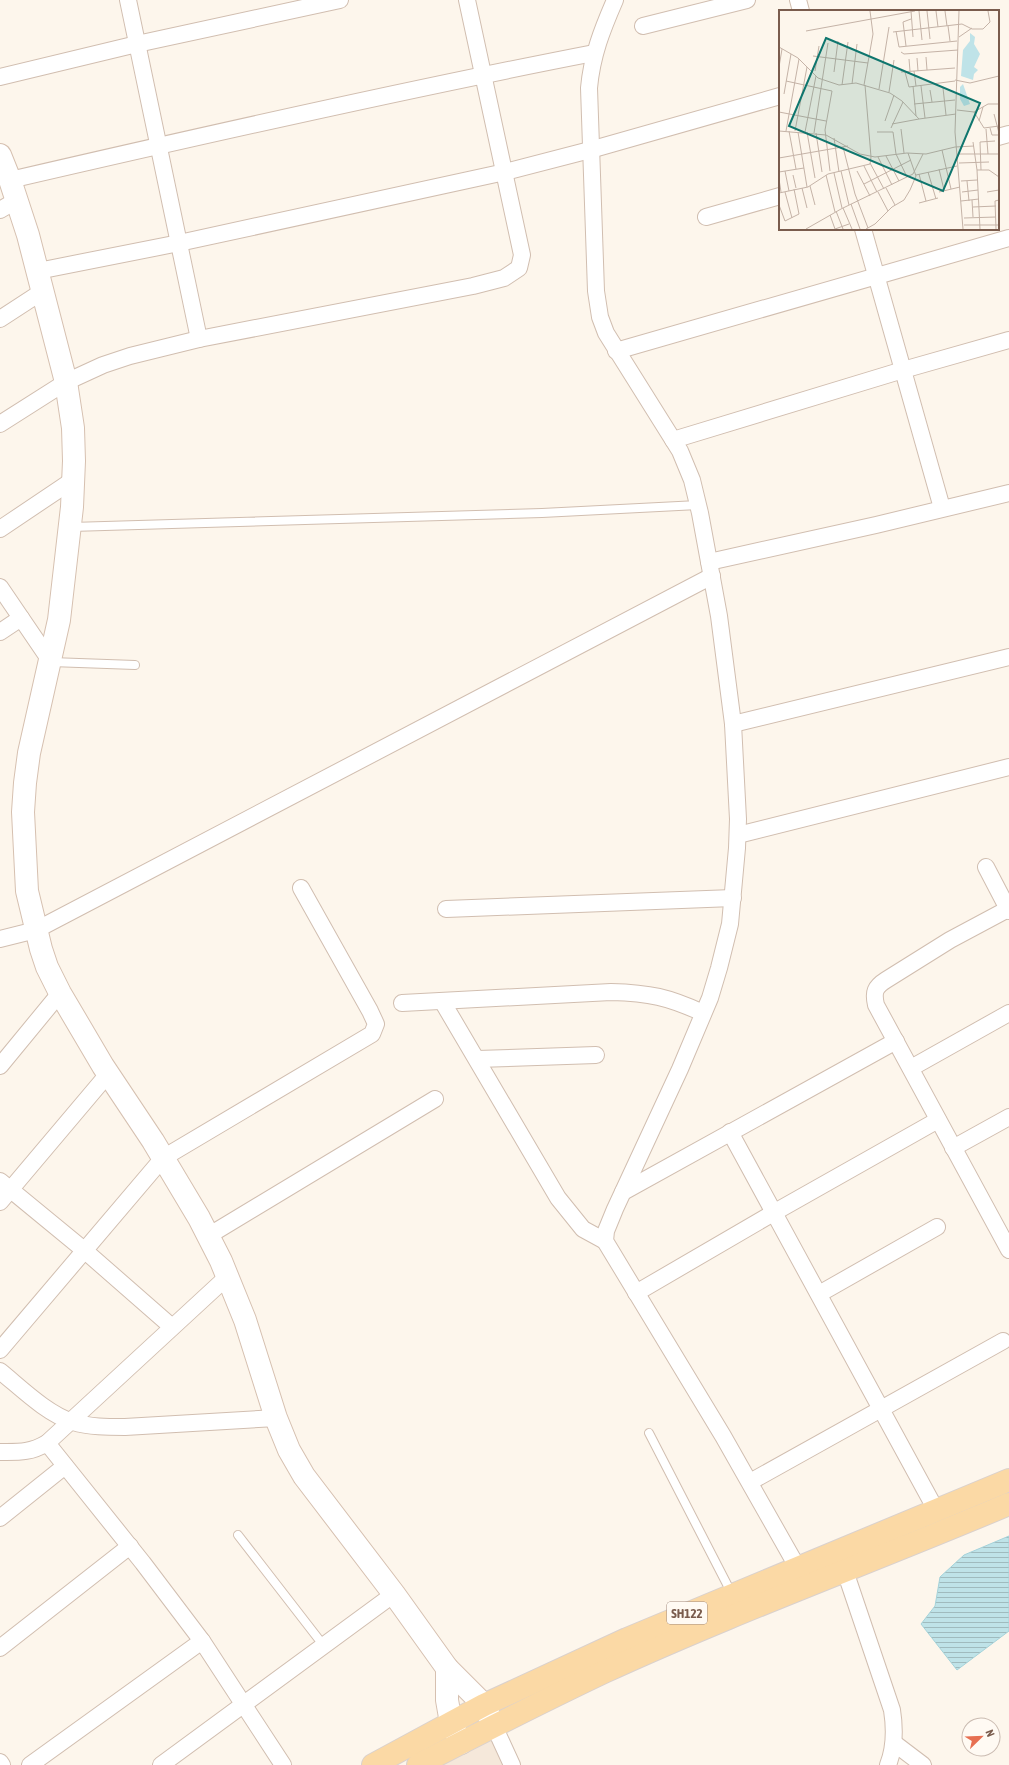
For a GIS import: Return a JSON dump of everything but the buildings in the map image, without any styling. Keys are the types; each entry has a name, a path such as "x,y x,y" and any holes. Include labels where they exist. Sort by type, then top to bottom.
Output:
{"main road":[{"name":"SH122","path":"373,1765 484,1705 627,1639 1009,1480"},
{"name":"SH122","path":"420,1764 605,1672 808,1586 1009,1504"}],"street":[{"path":"128,0 199,339"},
{"path":"0,77 137,44 340,0"},
{"path":"0,424 66,382 103,365 130,356 199,339 504,278 519,268 522,255 467,0"},
{"path":"605,1241 606,1231 680,1069 710,998 726,946 733,898 738,835 738,793 733,724 719,616 698,505 685,462 673,440 606,333 600,317 596,291 589,88 591,66 597,41 615,0"},
{"path":"643,26 747,0"},
{"path":"798,0 801,10"},
{"path":"9,197 158,146 286,116 594,53"},
{"path":"0,319 40,281 179,243 504,172 590,150 779,96"},
{"path":"999,137 1009,134"},
{"path":"0,156 9,197 40,281 66,382 73,428 74,461 70,527 59,620 51,662 29,753 23,812 27,891 36,930 47,967 60,993 108,1074 163,1158 208,1236 245,1320 276,1418 289,1450 304,1476 394,1594 447,1668 484,1705 512,1765"},
{"path":"706,217 779,196"},
{"path":"863,230 942,508"},
{"path":"616,350 1009,238"},
{"path":"673,440 1009,340"},
{"path":"0,529 73,480"},
{"path":"0,939 36,930 710,569 942,508 1009,492"},
{"path":"0,587 51,662"},
{"path":"0,632 21,618"},
{"path":"733,724 1009,657"},
{"path":"738,835 1009,767"},
{"path":"986,867 1008,910 950,940 878,985 874,994 876,1004 1009,1250"},
{"path":"0,1350 163,1158 372,1034 376,1024 301,888"},
{"path":"446,909 733,898"},
{"path":"402,1003 611,992 635,993 668,998 703,1013"},
{"path":"0,1066 60,993"},
{"path":"442,1001 558,1198 584,1229 605,1241 750,1482 808,1586"},
{"path":"911,1068 1009,1013"},
{"path":"623,1192 896,1041"},
{"path":"477,1060 596,1056"},
{"path":"0,1202 5,1185 108,1074"},
{"path":"208,1236 435,1099"},
{"path":"953,1148 1009,1117"},
{"path":"636,1293 774,1212 938,1120"},
{"path":"730,1132 936,1510"},
{"path":"5,1185 84,1250 172,1327"},
{"path":"819,1294 937,1227"},
{"path":"0,1452 22,1452 36,1450 47,1443 227,1277"},
{"path":"750,1482 1003,1341"},
{"path":"0,1371 41,1404 71,1422 106,1427 276,1418"},
{"path":"47,1443 130,1546 202,1640 283,1765"},
{"path":"0,1518 66,1466"},
{"path":"0,1648 130,1546"},
{"path":"845,1571 892,1710 895,1728 894,1743 888,1765"},
{"path":"161,1765 394,1594"},
{"path":"30,1765 202,1640"},
{"path":"447,1668 447,1700 451,1723 461,1743"},
{"path":"894,1743 923,1765"}],"lane":[{"path":"70,527 542,513 698,505"},
{"path":"51,662 135,665"},
{"path":"649,1433 732,1594"},
{"path":"238,1534 324,1646"}],"shaded area":[{"path":"489,1730 518,1765 423,1765"}],"water":[{"path":"1009,1536 1009,1631 957,1670 921,1624 935,1606 940,1577 964,1555"}]}
